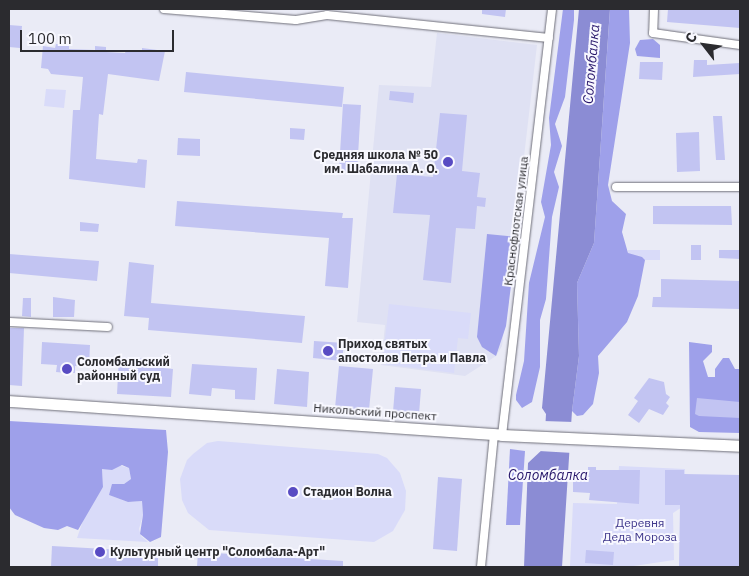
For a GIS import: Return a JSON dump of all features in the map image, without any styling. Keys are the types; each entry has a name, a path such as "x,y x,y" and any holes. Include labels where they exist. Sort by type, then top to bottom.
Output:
{"main road":[{"name":"Никольский проспект","path":"9,401 498,435 533,435 740,446"}],"street":[{"path":"164,9 296,20 327,15 549,38"},
{"name":"Краснофлотская улица","path":"481,567 552,9"},
{"path":"654,9 653,33 740,46"},
{"path":"616,187 740,187"},
{"path":"9,322 108,327"}],"shaded area":[{"path":"563,9 574,9 574,20 565,97 555,124 562,146 554,172 559,187 552,217 546,299 540,320 540,367 532,402 522,408 516,400 516,395 524,361 529,283 545,217 541,202 551,145 549,118"},
{"path":"610,9 629,9 630,43 608,185 612,201 626,214 622,232 628,253 642,257 645,260 638,296 627,322 598,356 599,373 593,404 583,415 577,416 572,411 579,356 577,283 594,243"},
{"name":"Средняя школа № 50 им. Шабалина А. О.","path":"437,33 537,45 502,346 496,356 465,376 381,365 385,325 357,322 379,85 431,87"},
{"path":"653,39 660,45 660,58 637,56 635,49 640,40"},
{"path":"487,234 517,237 506,326 496,356 482,347 477,337"},
{"path":"689,342 712,345 712,352 703,361 708,377 715,377 715,369 723,358 729,358 735,369 740,369 740,433 699,432 690,427"},
{"path":"9,421 166,430 168,452 161,537 150,542 140,534 143,515 142,501 128,502 109,495 112,484 124,484 131,479 129,468 122,465 112,470 102,469 103,487 78,530 67,526 58,530 44,528 15,515 9,507"},
{"path":"510,449 525,451 520,525 506,525"}],"green space":[{"path":"46,89 66,90 64,108 44,106"},
{"path":"628,250 660,250 660,260 628,260"},
{"path":"389,304 471,313 468,339 458,338 454,373 382,364"},
{"name":"Стадион Волна","path":"218,441 378,454 387,458 400,473 406,491 405,510 393,531 374,542 209,530 188,513 182,500 180,479 187,460 193,454 207,443"},
{"path":"118,465 129,468 131,479 109,495 128,502 142,501 143,515 139,529 141,536 148,542 77,538 86,512 103,487 102,469"},
{"name":"Деревня Деда Мороза","path":"619,466 685,469 685,505 673,513 674,560 627,567 570,566 573,503 617,504"}],"water":[{"name":"Соломбалка","path":"579,9 610,9 594,243 577,283 579,356 572,411 562,567 524,567 528,463 544,448 546,414 542,408"}],"pier":[{"path":"543,421 574,422 573,453 539,451 542,447"}],"building":[{"path":"482,9 506,9 505,17 482,14"},
{"path":"668,9 740,9 740,28 667,22"},
{"path":"9,25 22,26 20,48 9,47"},
{"path":"56,44 69,45 69,49 95,50 95,46 106,47 106,52 125,53 126,50 142,51 142,48 165,51 159,81 108,74 103,115 99,114 96,159 137,163 138,159 147,160 145,188 69,179 73,110 80,110 83,77 51,74 48,69 41,68 43,46 55,48"},
{"path":"694,60 707,60 707,65 740,63 740,74 693,77"},
{"path":"640,62 663,62 662,80 639,79"},
{"path":"186,72 344,87 342,107 184,92"},
{"path":"390,91 414,93 413,103 389,100"},
{"path":"343,104 361,105 357,172 339,170"},
{"path":"440,113 467,115 462,171 480,173 477,197 486,198 485,207 477,206 475,229 456,228 451,283 423,280 430,215 393,213 397,174 433,177"},
{"path":"713,116 722,116 725,160 716,160"},
{"path":"290,128 305,129 304,140 290,139"},
{"path":"699,132 700,171 677,172 676,133"},
{"path":"178,138 200,139 200,156 177,155"},
{"path":"177,201 343,213 342,218 353,218 348,288 325,286 329,238 175,226"},
{"path":"653,206 731,206 732,225 653,224"},
{"path":"80,222 99,224 98,232 80,231"},
{"path":"691,245 701,245 701,260 691,260"},
{"path":"719,250 740,250 740,259 719,258"},
{"path":"9,254 99,261 97,281 9,273"},
{"path":"129,262 154,265 151,303 305,316 302,343 148,330 149,318 124,316"},
{"path":"661,279 740,281 740,309 652,307 653,297 661,297"},
{"path":"53,297 75,300 74,317 53,317"},
{"path":"23,298 31,298 31,317 22,316"},
{"path":"9,328 24,328 22,386 9,385"},
{"name":"Приход святых апостолов Петра и Павла","path":"314,341 344,343 342,361 313,358"},
{"path":"42,342 90,345 89,367 75,366 75,373 56,372 57,365 41,364"},
{"path":"119,357 145,359 144,366 173,369 171,397 117,394"},
{"path":"192,364 257,368 255,400 235,399 235,390 212,388 211,396 189,394"},
{"path":"339,366 373,369 369,410 335,408"},
{"path":"277,369 309,372 307,407 274,404"},
{"path":"649,378 664,382 666,394 670,397 666,403 669,406 663,415 649,409 639,423 628,415 638,401 634,398"},
{"path":"395,387 421,389 419,414 393,412"},
{"path":"697,398 740,402 740,418 699,416 695,414"},
{"path":"588,467 596,467 596,470 640,470 639,504 589,500 590,493 573,492 573,470 588,470"},
{"path":"665,470 684,470 684,474 740,475 740,567 679,567 680,505 665,505"},
{"path":"438,477 462,479 457,551 433,549"},
{"path":"52,546 158,552 158,567 51,567"},
{"path":"586,550 614,552 613,565 585,563"},
{"path":"198,552 343,561 343,567 197,567"}],"place":[{"name":"Средняя школа № 50 им. Шабалина А. О.","path":"448,162"},
{"name":"Приход святых апостолов Петра и Павла","path":"328,351"},
{"name":"Соломбальский районный суд","path":"67,369"},
{"name":"Стадион Волна","path":"293,492"},
{"name":"Культурный центр \"Соломбала-Арт\"","path":"100,552"}]}
